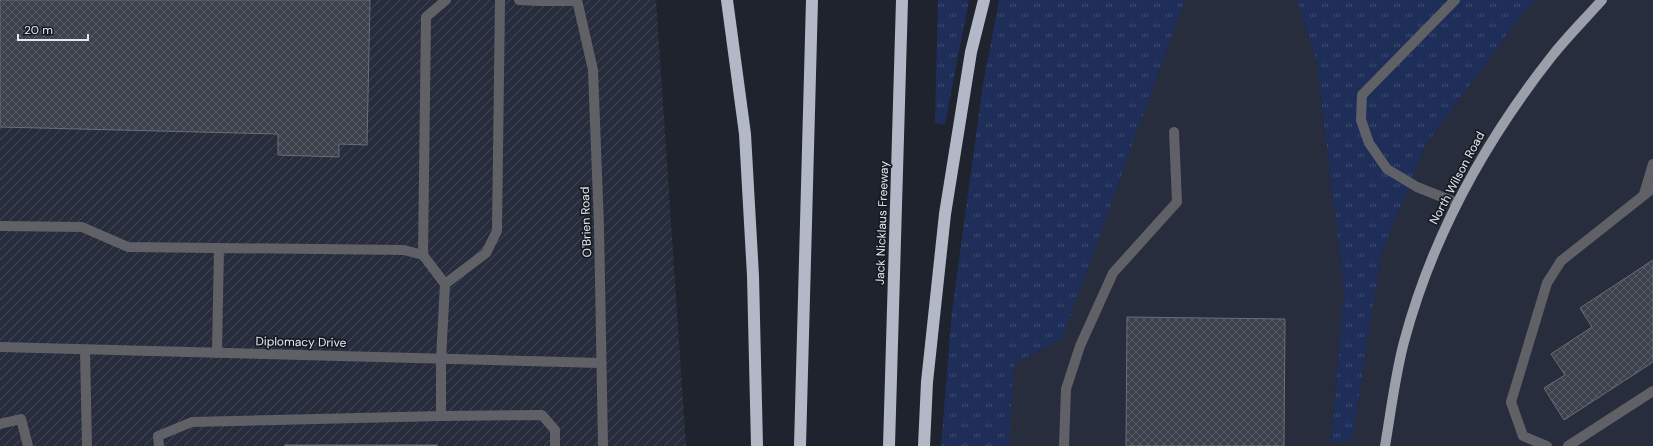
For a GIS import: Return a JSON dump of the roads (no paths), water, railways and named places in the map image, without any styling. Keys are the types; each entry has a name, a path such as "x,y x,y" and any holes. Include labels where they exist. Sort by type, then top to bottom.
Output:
{"highway":[{"path":"727,0 745,134 753,276 756,446"},
{"path":"800,446 812,0"},
{"name":"Jack Nicklaus Freeway","path":"889,446 902,0"},
{"path":"924,446 927,382 945,214 971,52 984,0"}],"main road":[{"name":"North Wilson Road","path":"1385,446 1404,342 1423,284 1444,229 1499,129 1552,55 1602,0"}],"street":[{"path":"422,255 426,17 446,0"},
{"path":"445,284 486,253 497,231 500,0"},
{"path":"519,0 577,0"},
{"name":"O'Brien Road","path":"577,0 593,70 600,226 603,446"},
{"path":"1455,0 1362,95 1361,120 1369,143 1387,169 1417,187 1457,203"},
{"path":"1064,446 1066,389 1080,346 1113,273 1176,202 1174,132"},
{"path":"1644,194 1653,164"},
{"path":"1547,446 1523,436 1511,402 1547,283 1561,261 1653,188"},
{"path":"0,226 82,227 128,247 404,250 422,255 445,284 441,359 441,416"},
{"path":"217,353 219,248"},
{"name":"Diplomacy Drive","path":"0,347 601,363"},
{"path":"85,350 87,446"},
{"path":"1568,446 1653,391"},
{"path":"159,446 158,436 192,422 542,415 555,430 555,446"},
{"path":"0,424 21,419 28,446"}]}
